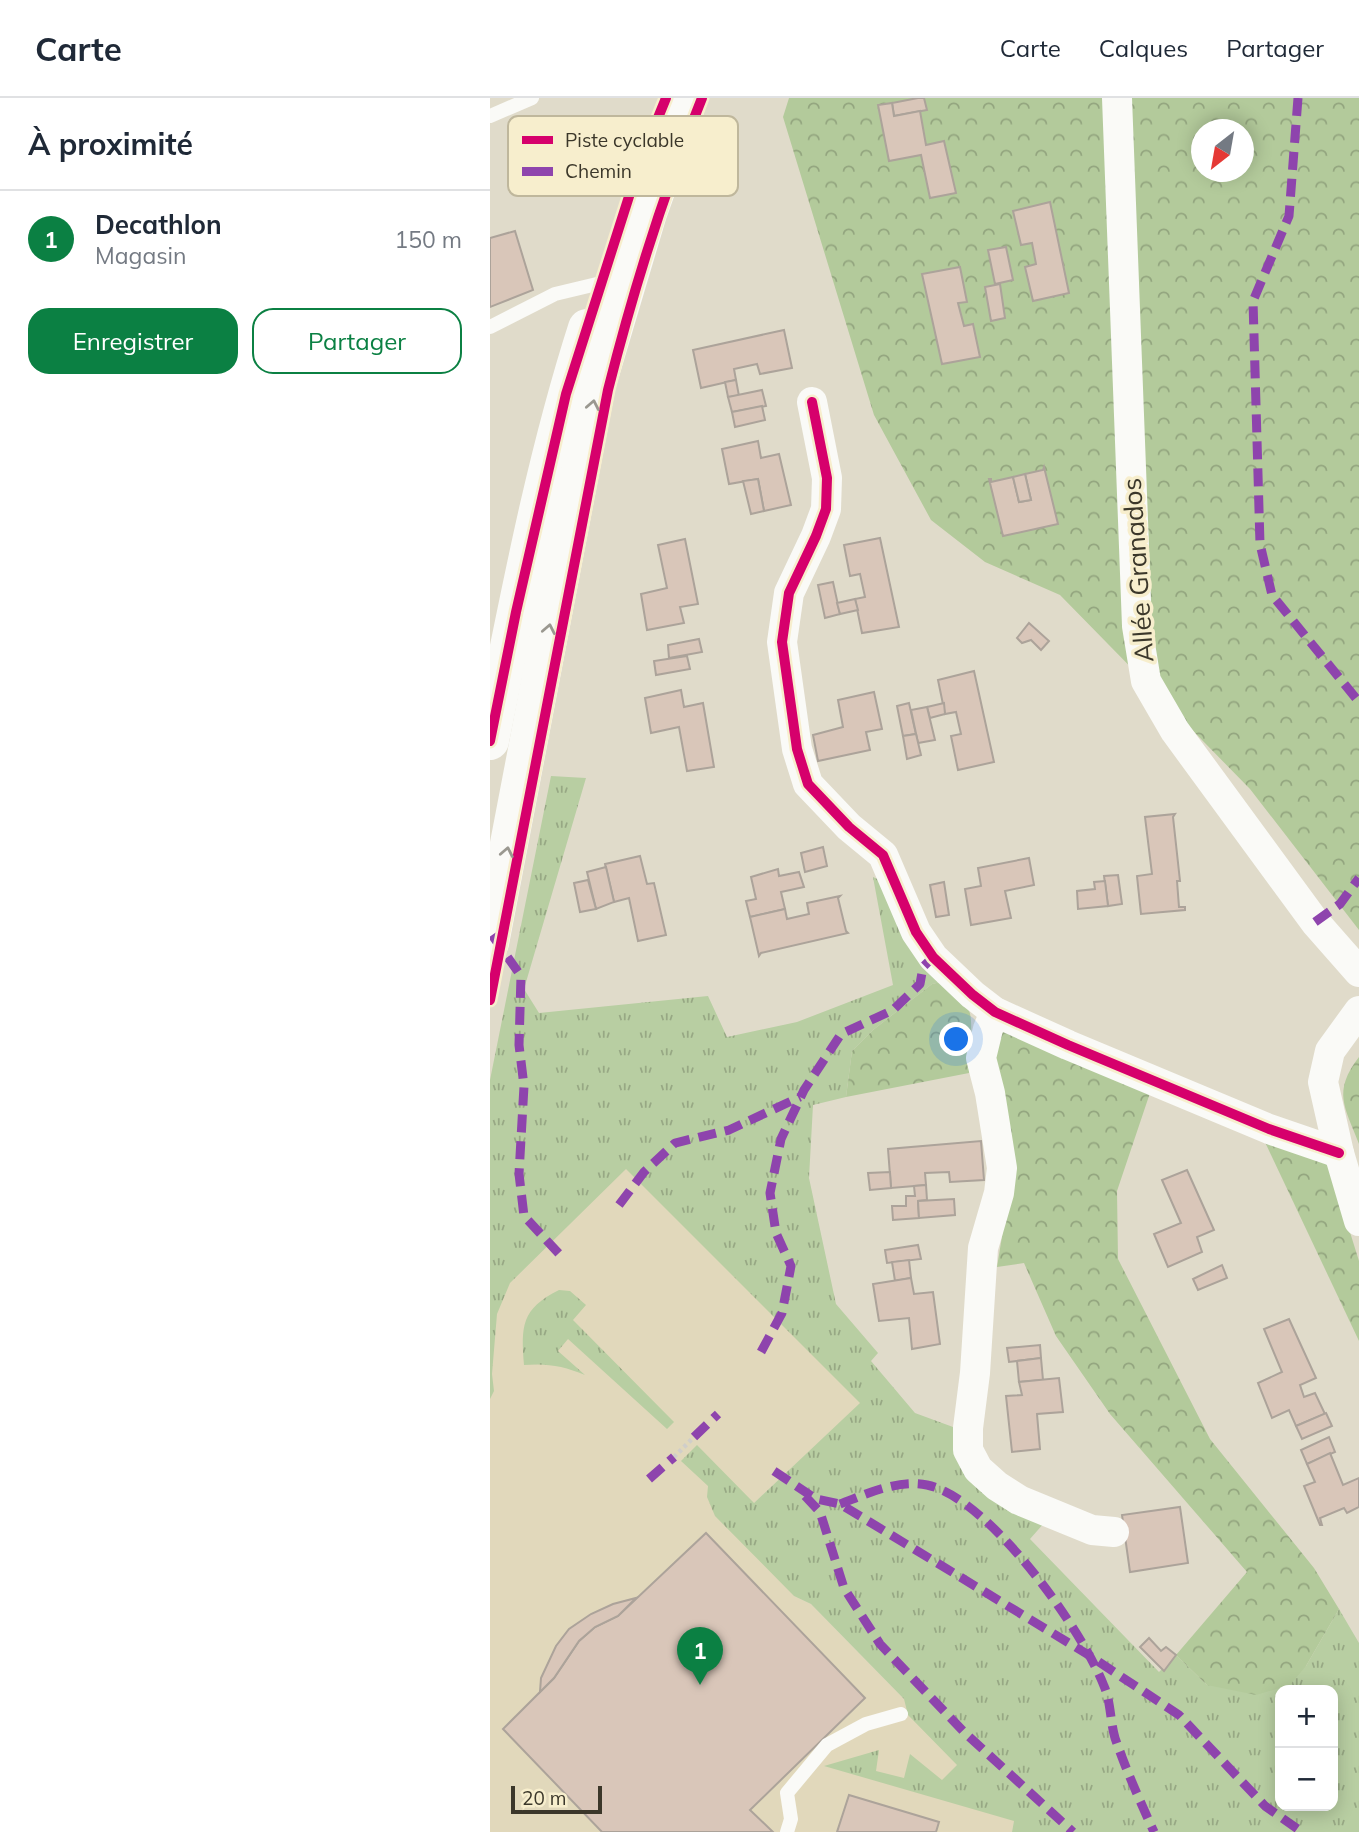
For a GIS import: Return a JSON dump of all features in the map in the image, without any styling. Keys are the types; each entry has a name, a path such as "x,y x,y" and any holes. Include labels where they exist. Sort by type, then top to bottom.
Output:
{"street":[{"path":"659,116 667,98"},
{"path":"683,116 689,98"},
{"name":"Allée Granados","path":"1117,98 1137,626 1146,681 1191,753 1315,922 1359,972"},
{"path":"490,741 516,612 566,394 629,196"},
{"path":"490,943 597,384 654,196"},
{"path":"812,402 827,478 826,509 789,593 782,642 797,749 808,784 849,827 883,855 916,932 933,957 995,1012 1269,1129 1339,1153"},
{"path":"1359,1011 1330,1052 1323,1082 1339,1153 1359,1221"},
{"path":"995,1012 981,1058 990,1093 1002,1168 999,1193 983,1248 968,1450 978,1469 997,1486 1019,1500 1093,1530 1114,1532"}],"lane":[{"path":"490,116 532,98"},
{"path":"490,327 555,294 601,283"},
{"path":"787,1832 791,1819 787,1793 827,1745 866,1724 901,1714"}],"path":[{"path":"674,1457 694,1437"}],"shaded area":[{"path":"626,1168 782,1313 861,1403 754,1503 794,1596 811,1604 904,1699 1014,1821 1012,1832 490,1832 490,1307 510,1282"}],"green space":[{"path":"789,98 1359,98 1359,930 1250,789 1060,595 985,562 931,520 874,415 783,117"},
{"path":"551,776 586,778 524,989 539,1013 708,996 727,1037 797,1022 893,985 873,877 880,880 941,982 932,984 873,1030 852,1051 846,1097 813,1105 809,1178 836,1304 878,1353 871,1361 915,1413 953,1427 958,1456 1045,1522 1030,1539 1159,1672 1176,1655 1207,1685 1306,1666 1339,1609 1359,1643 1359,1832 1012,1832 1014,1821 824,1766 879,1750 876,1771 904,1778 910,1754 942,1780 957,1765 908,1715 904,1699 811,1604 794,1596 715,1516 707,1497 708,1486 681,1461 697,1445 754,1503 860,1403 626,1169 510,1283 497,1314 492,1374 494,1391 490,1399 490,1080"},
{"path":"941,982 969,1011 969,1073 846,1097 852,1051 873,1030 932,984"},
{"path":"1002,1028 1151,1090 1117,1191 1118,1259 1210,1439 1314,1568 1339,1609 1306,1666 1290,1685 1275,1685 1275,1689 1256,1695 1207,1685 1176,1655 1247,1572 1110,1414 1056,1336 1024,1263 997,1267 1005,1218 989,1039"},
{"path":"1359,1057 1359,1144 1346,1109 1343,1090"},
{"path":"1264,1140 1328,1162 1359,1261 1359,1341"},
{"path":"559,1290 570,1291 586,1305 573,1320 674,1422 667,1429 568,1339 558,1351 585,1375 555,1366 524,1365 523,1339 526,1320 537,1304"}],"building":[{"path":"924,98 927,110 894,116 892,103"},
{"path":"892,103 894,116 920,111 926,145 944,141 956,193 930,198 921,155 889,161 878,105"},
{"path":"1050,202 1069,293 1033,301 1025,267 1036,264 1032,243 1021,245 1013,211"},
{"path":"515,231 533,290 490,307 490,238"},
{"path":"1006,247 1013,280 995,284 988,250"},
{"path":"960,267 967,302 958,303 964,326 973,324 980,357 942,364 922,274"},
{"path":"1000,284 1005,318 991,321 985,287"},
{"path":"784,330 792,368 760,374 757,364 734,369 736,380 701,388 693,350"},
{"path":"736,380 739,396 728,397 725,382"},
{"path":"762,390 766,406 732,412 728,397"},
{"path":"762,406 765,420 735,427 732,412"},
{"path":"758,441 761,458 779,454 791,505 764,511 758,479 729,484 722,449"},
{"path":"1044,467 1058,524 1003,536 989,479 991,482 1013,477 1019,502 1031,500 1025,474 1043,470"},
{"path":"1025,474 1031,500 1019,502 1013,477"},
{"path":"758,479 764,511 751,514 743,481"},
{"path":"880,538 899,627 862,633 855,599 865,597 860,574 850,576 844,545"},
{"path":"685,539 698,604 680,607 684,623 647,630 641,594 667,588 658,545"},
{"path":"833,582 840,614 825,618 818,585"},
{"path":"855,599 858,610 840,614 837,603"},
{"path":"1029,623 1049,641 1041,650 1031,640 1022,643 1017,638"},
{"path":"699,639 702,652 669,658 668,645"},
{"path":"687,656 690,669 656,675 654,661"},
{"path":"974,671 994,762 958,770 951,736 961,734 956,712 945,714 938,680"},
{"path":"681,690 684,707 703,703 714,767 687,771 679,727 651,733 645,698"},
{"path":"874,692 882,729 866,732 870,750 818,761 813,735 843,727 838,700"},
{"path":"909,703 916,734 903,736 897,706"},
{"path":"944,703 945,714 930,718 927,707"},
{"path":"927,707 935,740 918,743 911,710"},
{"path":"916,734 921,755 907,759 903,736"},
{"path":"1175,814 1173,817 1180,881 1177,881 1179,907 1185,907 1185,910 1141,914 1137,876 1152,874 1145,817"},
{"path":"823,847 827,866 805,872 801,853"},
{"path":"640,856 647,884 654,883 666,935 638,941 629,898 614,902 605,864"},
{"path":"1029,858 1034,885 1005,891 1011,918 971,925 965,889 981,886 978,868"},
{"path":"606,867 614,902 596,909 587,872"},
{"path":"778,869 779,876 799,872 804,887 781,892 785,909 750,917 746,901 756,899 751,877"},
{"path":"1118,875 1122,904 1108,906 1104,876"},
{"path":"588,880 596,909 580,912 574,883"},
{"path":"1105,881 1108,906 1078,909 1077,891 1095,889 1094,882"},
{"path":"944,882 949,915 936,917 930,885"},
{"path":"840,896 838,898 848,933 761,953 759,956 750,917 785,909 787,919 809,914 807,903"},
{"path":"981,1141 984,1180 950,1182 949,1172 925,1173 926,1185 891,1188 888,1149"},
{"path":"1187,1170 1214,1230 1197,1237 1202,1252 1168,1267 1154,1234 1181,1223 1162,1180"},
{"path":"890,1172 891,1188 870,1190 868,1173"},
{"path":"926,1185 927,1200 918,1201 919,1218 893,1220 892,1206 906,1206 906,1196 915,1196 914,1186"},
{"path":"954,1199 955,1215 919,1218 918,1201"},
{"path":"918,1245 921,1259 887,1263 885,1250"},
{"path":"909,1260 911,1278 895,1281 892,1262"},
{"path":"1222,1265 1227,1278 1198,1290 1193,1279"},
{"path":"911,1278 914,1294 933,1292 940,1344 912,1349 909,1318 879,1321 873,1284"},
{"path":"1289,1319 1316,1378 1300,1385 1304,1397 1315,1393 1325,1414 1296,1426 1289,1410 1272,1418 1258,1383 1282,1372 1264,1329"},
{"path":"1040,1345 1041,1358 1009,1362 1007,1348"},
{"path":"1041,1358 1043,1380 1019,1382 1017,1361"},
{"path":"1059,1378 1063,1412 1037,1414 1040,1449 1012,1452 1006,1396 1022,1395 1019,1382"},
{"path":"1326,1413 1332,1426 1302,1439 1296,1426"},
{"path":"1329,1437 1335,1452 1307,1464 1301,1450"},
{"path":"1330,1453 1343,1485 1359,1478 1359,1507 1347,1513 1344,1508 1320,1518 1320,1525 1304,1486 1315,1482 1307,1464"},
{"path":"1180,1507 1188,1563 1130,1572 1122,1515"},
{"path":"706,1533 865,1698 750,1810 773,1832 602,1832 503,1729 554,1678 579,1641 595,1627 618,1616"},
{"path":"636,1598 618,1616 595,1627 579,1641 554,1678 540,1692 541,1678 556,1646 569,1629 591,1614"},
{"path":"1149,1638 1161,1651 1166,1647 1176,1655 1164,1671 1140,1647"},
{"path":"849,1795 939,1822 936,1832 837,1832"}],"marked path":[{"path":"1298,98 1289,216 1253,301 1260,544 1272,595 1359,702"},
{"path":"1315,922 1340,904 1359,878"},
{"path":"492,935 521,976 519,1045 524,1086 519,1174 524,1216 563,1258"},
{"path":"761,1352 782,1313 791,1266 776,1233 770,1193 781,1139 804,1090 841,1034 893,1010 920,984 923,967 933,957"},
{"path":"619,1205 644,1172 675,1143 729,1130 800,1097"},
{"path":"694,1437 718,1414"},
{"path":"649,1479 674,1457"},
{"path":"774,1471 816,1499 840,1504 1087,1654 1179,1715 1265,1806 1302,1832"},
{"path":"840,1504 893,1486 927,1485 952,1495 978,1514 1004,1539 1055,1601 1093,1662 1106,1692 1119,1750 1154,1832"},
{"path":"805,1496 820,1512 844,1588 880,1644 964,1732 1073,1832"}],"cycle path":[{"path":"659,116 666,98"},
{"path":"695,116 702,98"},
{"path":"490,741 516,612 566,394 629,196"},
{"path":"490,1000 608,390 665,196"},
{"path":"812,402 827,478 826,509 789,593 782,642 797,749 808,784 849,827 883,855 916,932 933,957 995,1012 1269,1129 1339,1153"}],"place":[{"name":"Decathlon","path":"700,1685"}]}
